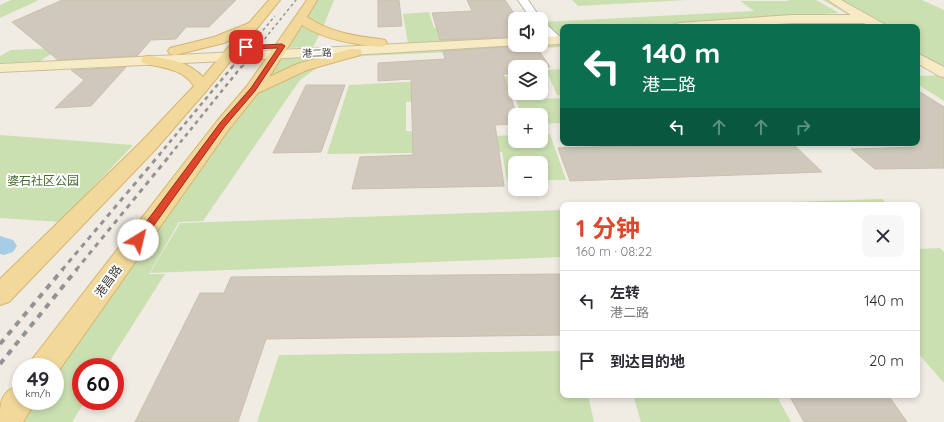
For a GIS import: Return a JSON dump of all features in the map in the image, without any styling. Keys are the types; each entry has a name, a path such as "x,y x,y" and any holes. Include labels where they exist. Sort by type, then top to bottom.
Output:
{"main road":[{"path":"0,295 148,146 202,87 275,0"},
{"name":"港昌路","path":"51,358 223,125 253,89 312,0"},
{"path":"300,18 312,27 339,38 380,43"},
{"path":"176,50 219,40 253,25"},
{"path":"253,89 302,67 355,52"},
{"path":"148,60 182,68 197,78 202,87"},
{"path":"4,422 13,410"}],"street":[{"path":"523,0 531,12"},
{"path":"834,0 866,23"},
{"path":"783,24 796,22 818,13 820,4 866,23"},
{"path":"749,24 796,22 866,23"},
{"path":"796,22 805,24"},
{"name":"港二路","path":"0,68 148,60 380,43 508,36"},
{"name":"港二路","path":"280,50 355,52 508,42"},
{"path":"920,49 944,61"},
{"name":"港二路","path":"0,60 176,50 230,53"},
{"path":"920,59 944,73"}],"green space":[{"path":"11,0 39,0 0,18 0,5"},
{"path":"316,0 334,0 313,47 285,48"},
{"path":"572,0 687,0 578,6"},
{"path":"816,0 839,13 824,14 839,23 560,24 560,38 558,38 548,27 548,22 754,11 740,1"},
{"path":"823,0 922,0 944,10 944,71 920,57 920,24 864,24"},
{"path":"429,12 434,28 508,24 508,39 408,44 403,14"},
{"path":"560,40 560,47 548,48 548,43"},
{"path":"508,46 508,49 363,56 321,65 300,80 203,221 179,222 149,274 165,274 112,358 72,358 72,410 79,410 72,422 7,422 16,410 64,410 64,358 61,358 280,52"},
{"path":"61,48 40,61 0,63 0,56 11,50"},
{"path":"560,69 560,95 557,95 548,75 548,70"},
{"path":"944,75 944,101 920,86 920,76"},
{"path":"508,76 508,98 406,102 406,131 467,137 508,135 508,148 548,148 548,134 550,134 566,180 548,180 548,156 508,156 507,180 502,152 327,154 349,85"},
{"path":"560,98 560,123 548,124 548,108 519,108 516,100 548,100 548,99"},
{"name":"婆石社区公园","path":"0,135 133,145 60,222 0,218"},
{"path":"882,199 885,202 794,202"},
{"path":"560,210 560,257 150,273 180,223"},
{"path":"940,248 944,252 944,383 920,355 920,249"},
{"path":"560,351 560,398 589,398 594,422 257,422 279,355"},
{"path":"634,398 778,398 791,422 641,422"}],"building":[{"path":"62,0 236,0 209,27 186,27 176,39 151,40 137,56 58,60 12,22"},
{"path":"378,0 399,0 402,26 378,27"},
{"path":"467,0 505,0 513,12 508,12 508,37 440,40 432,13 472,11"},
{"path":"508,47 508,52 540,52 545,60 508,60 508,74 503,74 508,89 508,100 512,100 514,108 508,108 508,124 495,125 504,186 352,189 360,157 413,155 411,79 378,81 378,63 445,59 443,51"},
{"path":"126,67 91,106 55,108 84,80 71,70"},
{"path":"306,85 345,85 321,152 273,153"},
{"path":"920,92 944,107 944,168 875,169 851,149 920,146"},
{"path":"625,146 795,146 822,172 570,181 558,148"},
{"path":"560,274 560,335 266,339 238,422 135,422 200,293 224,293 231,277"},
{"path":"791,398 890,398 907,422 804,422"}],"waterway":[{"path":"0,245 4,246"}],"railway":[{"path":"242,67 296,0"},
{"path":"232,67 275,16"},
{"path":"159,155 233,66"},
{"path":"170,155 242,66"},
{"path":"62,270 160,154"},
{"path":"76,270 171,154"},
{"path":"0,344 63,269"},
{"path":"0,364 77,269"}],"route":[{"path":"138,240 223,125 253,89 282,46 246,47"}]}
